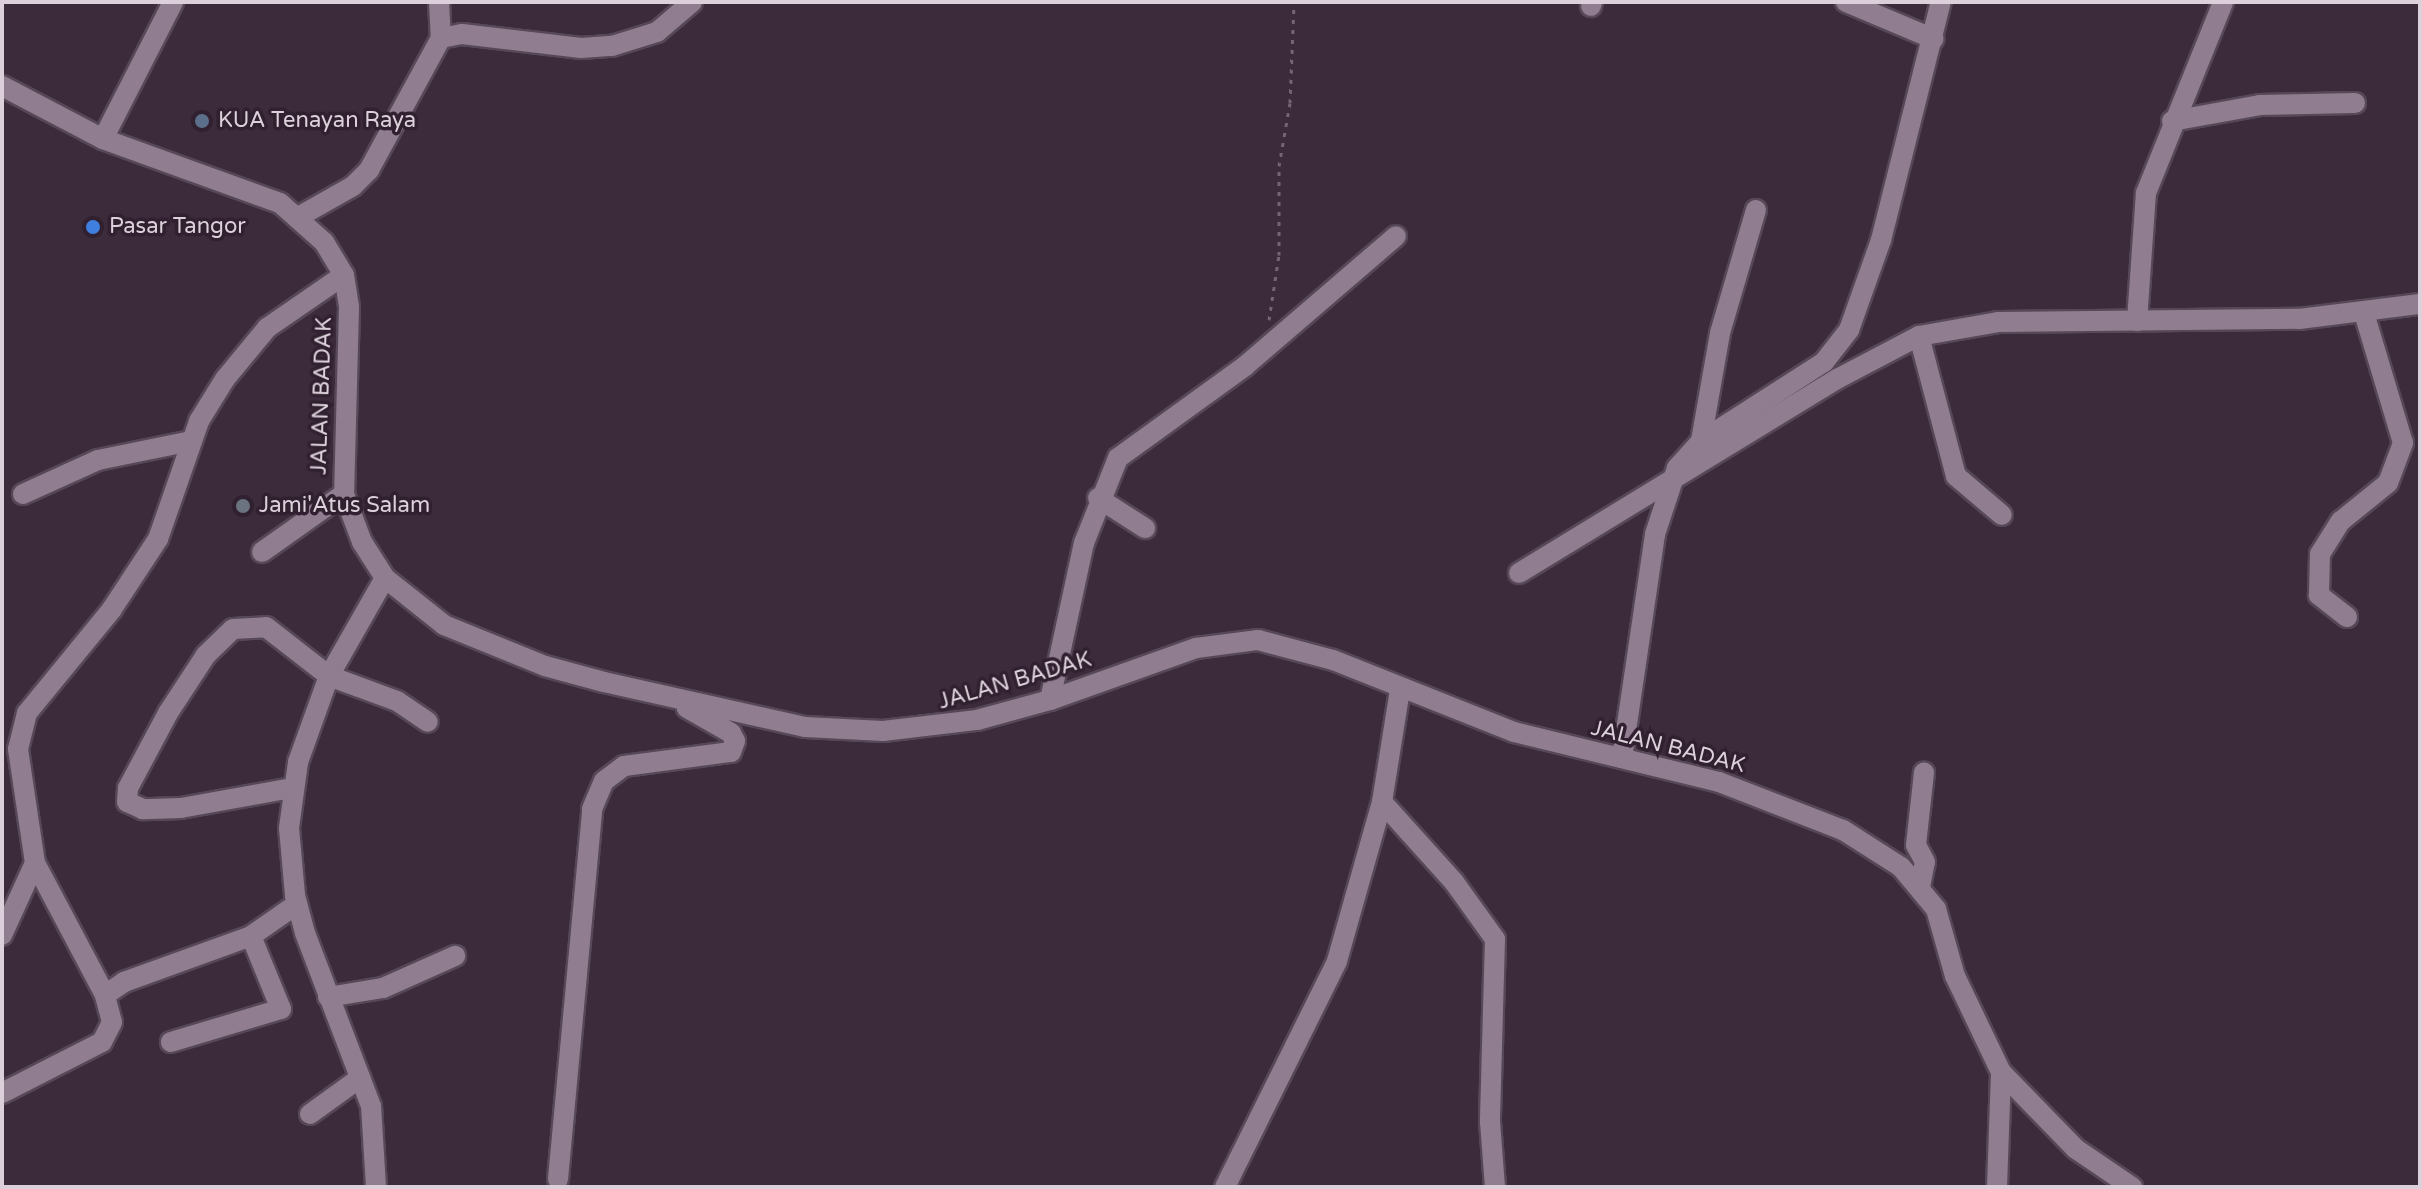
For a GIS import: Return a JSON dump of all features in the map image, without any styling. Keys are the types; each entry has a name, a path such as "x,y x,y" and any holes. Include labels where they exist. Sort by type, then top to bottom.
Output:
{"street":[{"path":"103,139 173,2"},
{"path":"300,216 353,186 369,170 441,38 439,2"},
{"path":"1846,2 1934,39"},
{"path":"1622,758 1650,560 1670,485 1682,459 1701,441 1824,362 1849,330 1870,278 1934,39 1941,2"},
{"path":"2137,321 2141,220 2155,160 2223,2"},
{"path":"441,38 462,34 581,48 612,46 646,38 689,4"},
{"path":"2,86 103,139 257,193 300,216 344,275 267,328 225,379 191,441 173,504 142,566 37,697 22,725 18,749 35,863 105,995 112,1022 102,1042 2,1093"},
{"path":"2172,121 2260,105 2355,103"},
{"path":"1701,441 1720,333 1756,210"},
{"path":"1050,700 1068,603 1098,498 1112,468 1131,445 1200,401 1396,236"},
{"name":"JALAN BADAK","path":"344,275 350,336 344,494 362,542 385,578 444,625 545,666 665,697 805,727 883,731 933,728 1050,700 1196,648 1249,640 1305,651 1514,732 1719,782 1843,830 1880,849 1920,887 1936,909 1955,976 2001,1072 2076,1149 2132,1187"},
{"path":"1519,573 1670,485 1837,379 1919,336 1998,322 2137,321 2364,313 2420,304"},
{"path":"2347,617 2319,595 2320,554 2341,521 2388,483 2403,443 2364,313"},
{"path":"1919,336 1956,476 2002,515"},
{"path":"23,494 98,460 191,441"},
{"path":"262,552 344,494"},
{"path":"1098,498 1145,528"},
{"path":"376,1187 375,1123 297,904 289,828 292,788 329,676 385,578"},
{"path":"292,788 181,808 143,809 126,799 168,713 206,655 233,629 266,627 329,676 397,701 428,722"},
{"path":"1225,1187 1337,961 1382,802 1400,689"},
{"path":"558,1179 581,890 596,795 613,771 632,763 725,755 734,746 725,730 665,697"},
{"path":"1920,887 1925,862 1916,845 1924,772"},
{"path":"1382,802 1454,882 1495,939 1490,1122 1495,1187"},
{"path":"2,935 35,863"},
{"path":"105,995 124,982 251,936 297,904"},
{"path":"171,1042 281,1009 251,936"},
{"path":"328,997 383,988 455,956"},
{"path":"1997,1187 2001,1072"},
{"path":"310,1114 360,1078"}],"path":[{"path":"1263,351 1279,255 1279,166 1290,103 1294,2"}],"place":[{"name":"KUA Tenayan Raya","path":"202,121"},
{"name":"Pasar Tangor","path":"93,227"},
{"name":"Jami'Atus Salam","path":"243,506"}]}
